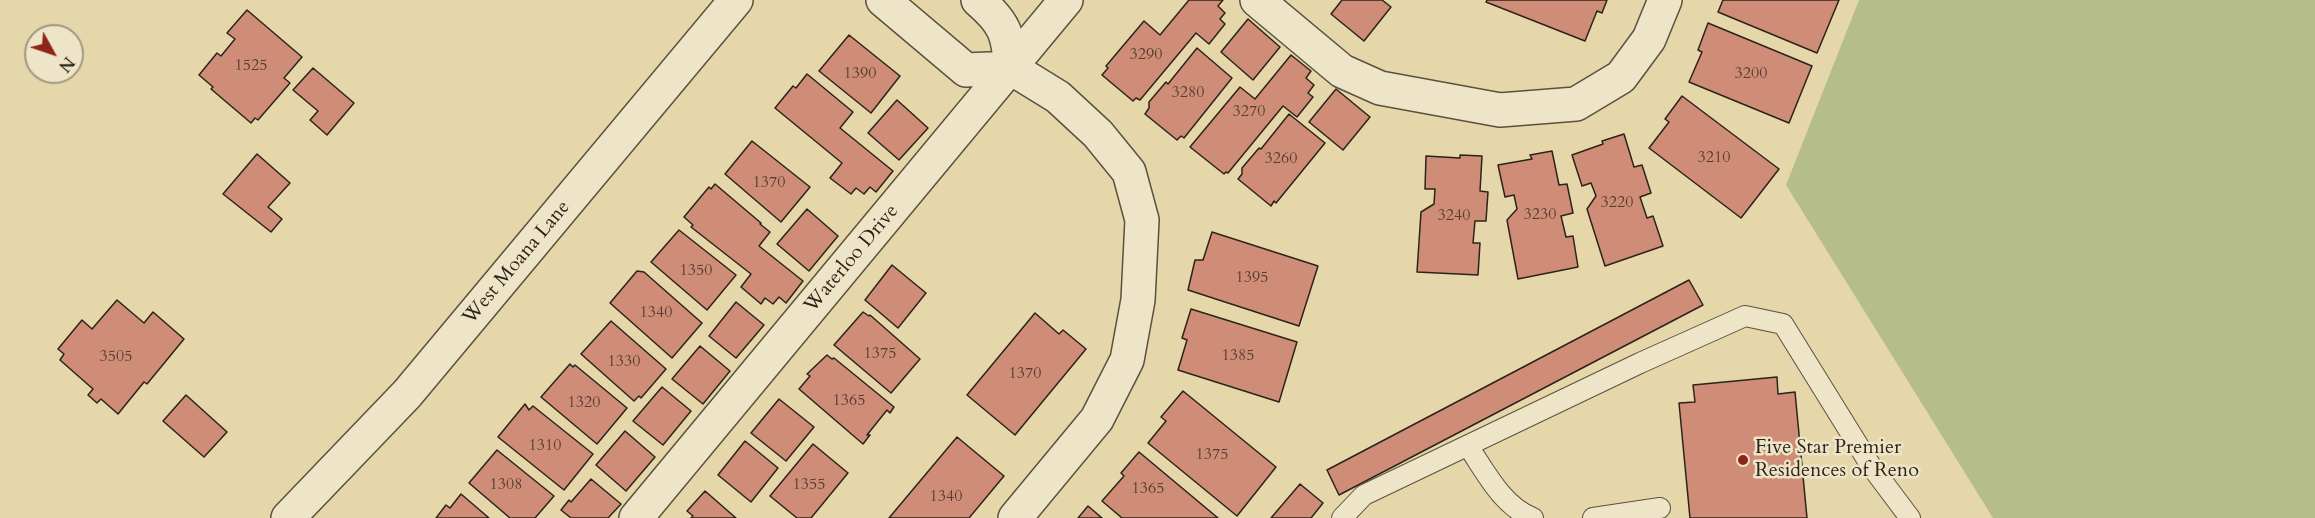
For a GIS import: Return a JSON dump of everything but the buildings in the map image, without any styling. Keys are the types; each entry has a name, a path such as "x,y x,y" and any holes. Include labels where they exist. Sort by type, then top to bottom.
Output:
{"street":[{"name":"West Moana Lane","path":"288,518 407,394 736,0"},
{"path":"883,0 966,70 1011,68 1058,97 1098,134 1129,171 1142,220 1138,300 1127,360 1097,419 1015,518"},
{"path":"978,0 996,15 1009,40 1011,68"},
{"name":"Waterloo Drive","path":"636,518 1066,0"},
{"path":"1257,0 1342,71 1380,88 1500,110 1576,104 1621,77 1649,39 1665,0"}],"lane":[{"path":"1342,518 1364,495 1640,363 1745,316 1783,324 1871,466 1910,518"},
{"path":"1468,446 1500,494 1533,518"},
{"path":"1593,518 1660,508"}],"green space":[{"path":"1859,0 2315,0 2315,518 1993,518 1786,185"}],"place":[{"name":"Five Star Premier Residences of Reno","path":"1743,460"}]}
